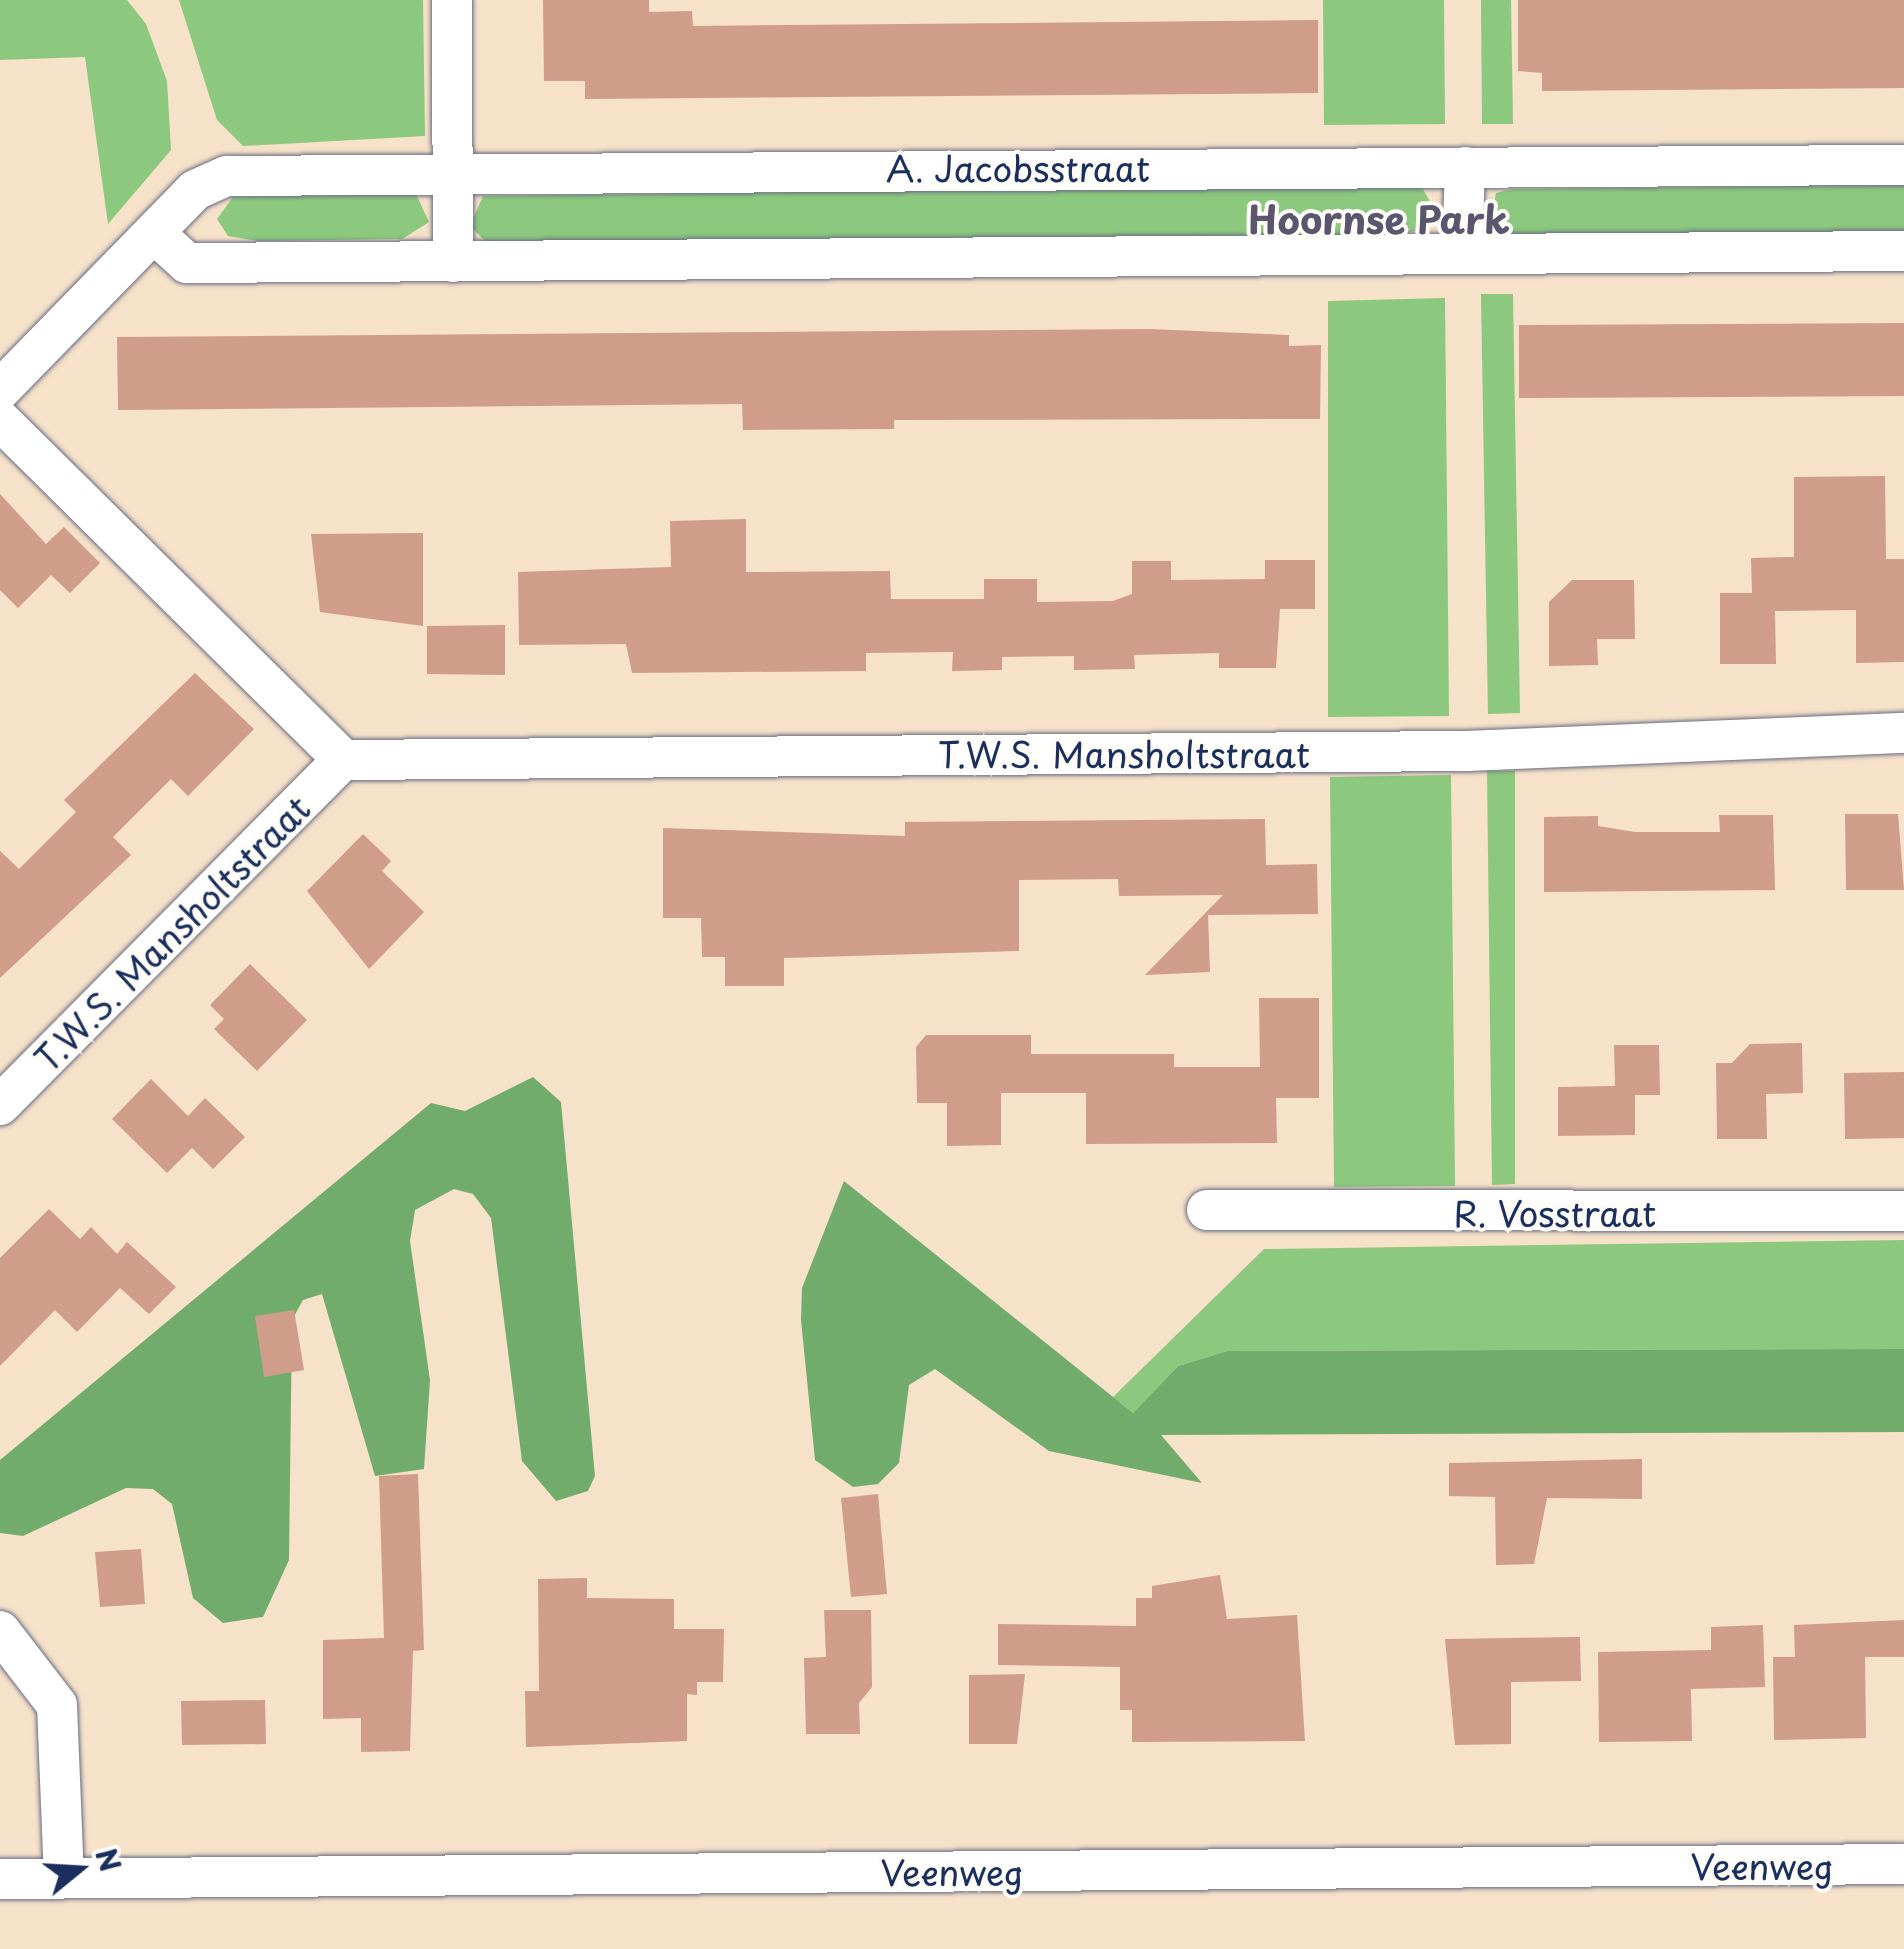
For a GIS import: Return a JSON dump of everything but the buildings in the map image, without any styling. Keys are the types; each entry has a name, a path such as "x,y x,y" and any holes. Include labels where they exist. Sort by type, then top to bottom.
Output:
{"street":[{"path":"452,0 453,262"},
{"name":"A. Jacobsstraat","path":"0,390 194,190 227,176 450,171 1904,165"},
{"path":"1462,254 1465,166"},
{"path":"155,234 188,263 1904,252"},
{"path":"0,420 343,760"},
{"name":"T.W.S. Mansholtstraat","path":"0,1106 343,760 1468,751 1904,734"},
{"name":"R. Vosstraat","path":"1206,1210 1904,1211"},
{"path":"0,1631 57,1704 64,1878"},
{"name":"Veenweg","path":"0,1879 1904,1864"}],"green space":[{"path":"0,0 127,0 146,24 167,81 171,150 108,224 85,57 0,60"},
{"path":"179,0 423,0 425,136 243,146 217,120"},
{"path":"1323,0 1444,0 1445,124 1324,125"},
{"path":"1481,0 1511,0 1513,124 1482,124"},
{"path":"1420,184 1437,214 1431,226 1404,234 486,242 470,226 483,196"},
{"path":"1904,185 1904,237 1498,235 1491,222 1496,193 1512,189"},
{"path":"416,194 429,222 402,239 258,241 228,236 217,219 233,197"},
{"path":"1481,294 1513,294 1520,713 1488,714"},
{"path":"1445,298 1449,716 1328,717 1328,301"},
{"path":"1487,771 1515,771 1515,1184 1492,1185"},
{"path":"1451,775 1455,1186 1334,1187 1330,777"},
{"path":"533,1077 561,1102 595,1476 588,1491 556,1501 522,1461 491,1218 473,1194 454,1189 415,1210 410,1241 430,1380 424,1469 375,1476 322,1294 303,1300 292,1320 289,1560 263,1617 223,1623 193,1598 172,1504 153,1489 126,1488 23,1536 0,1533 0,1460 431,1103 465,1111"},
{"path":"844,1181 1133,1413 1178,1366 1227,1351 1904,1349 1904,1432 1161,1435 1202,1483 1049,1451 935,1369 909,1385 899,1463 878,1484 853,1487 815,1460 801,1320 802,1288"},
{"path":"1904,1240 1904,1349 1227,1351 1178,1366 1133,1413 1113,1397 1264,1249"}],"district":[{"name":"Hoornse Park","path":"1379,219"}]}
